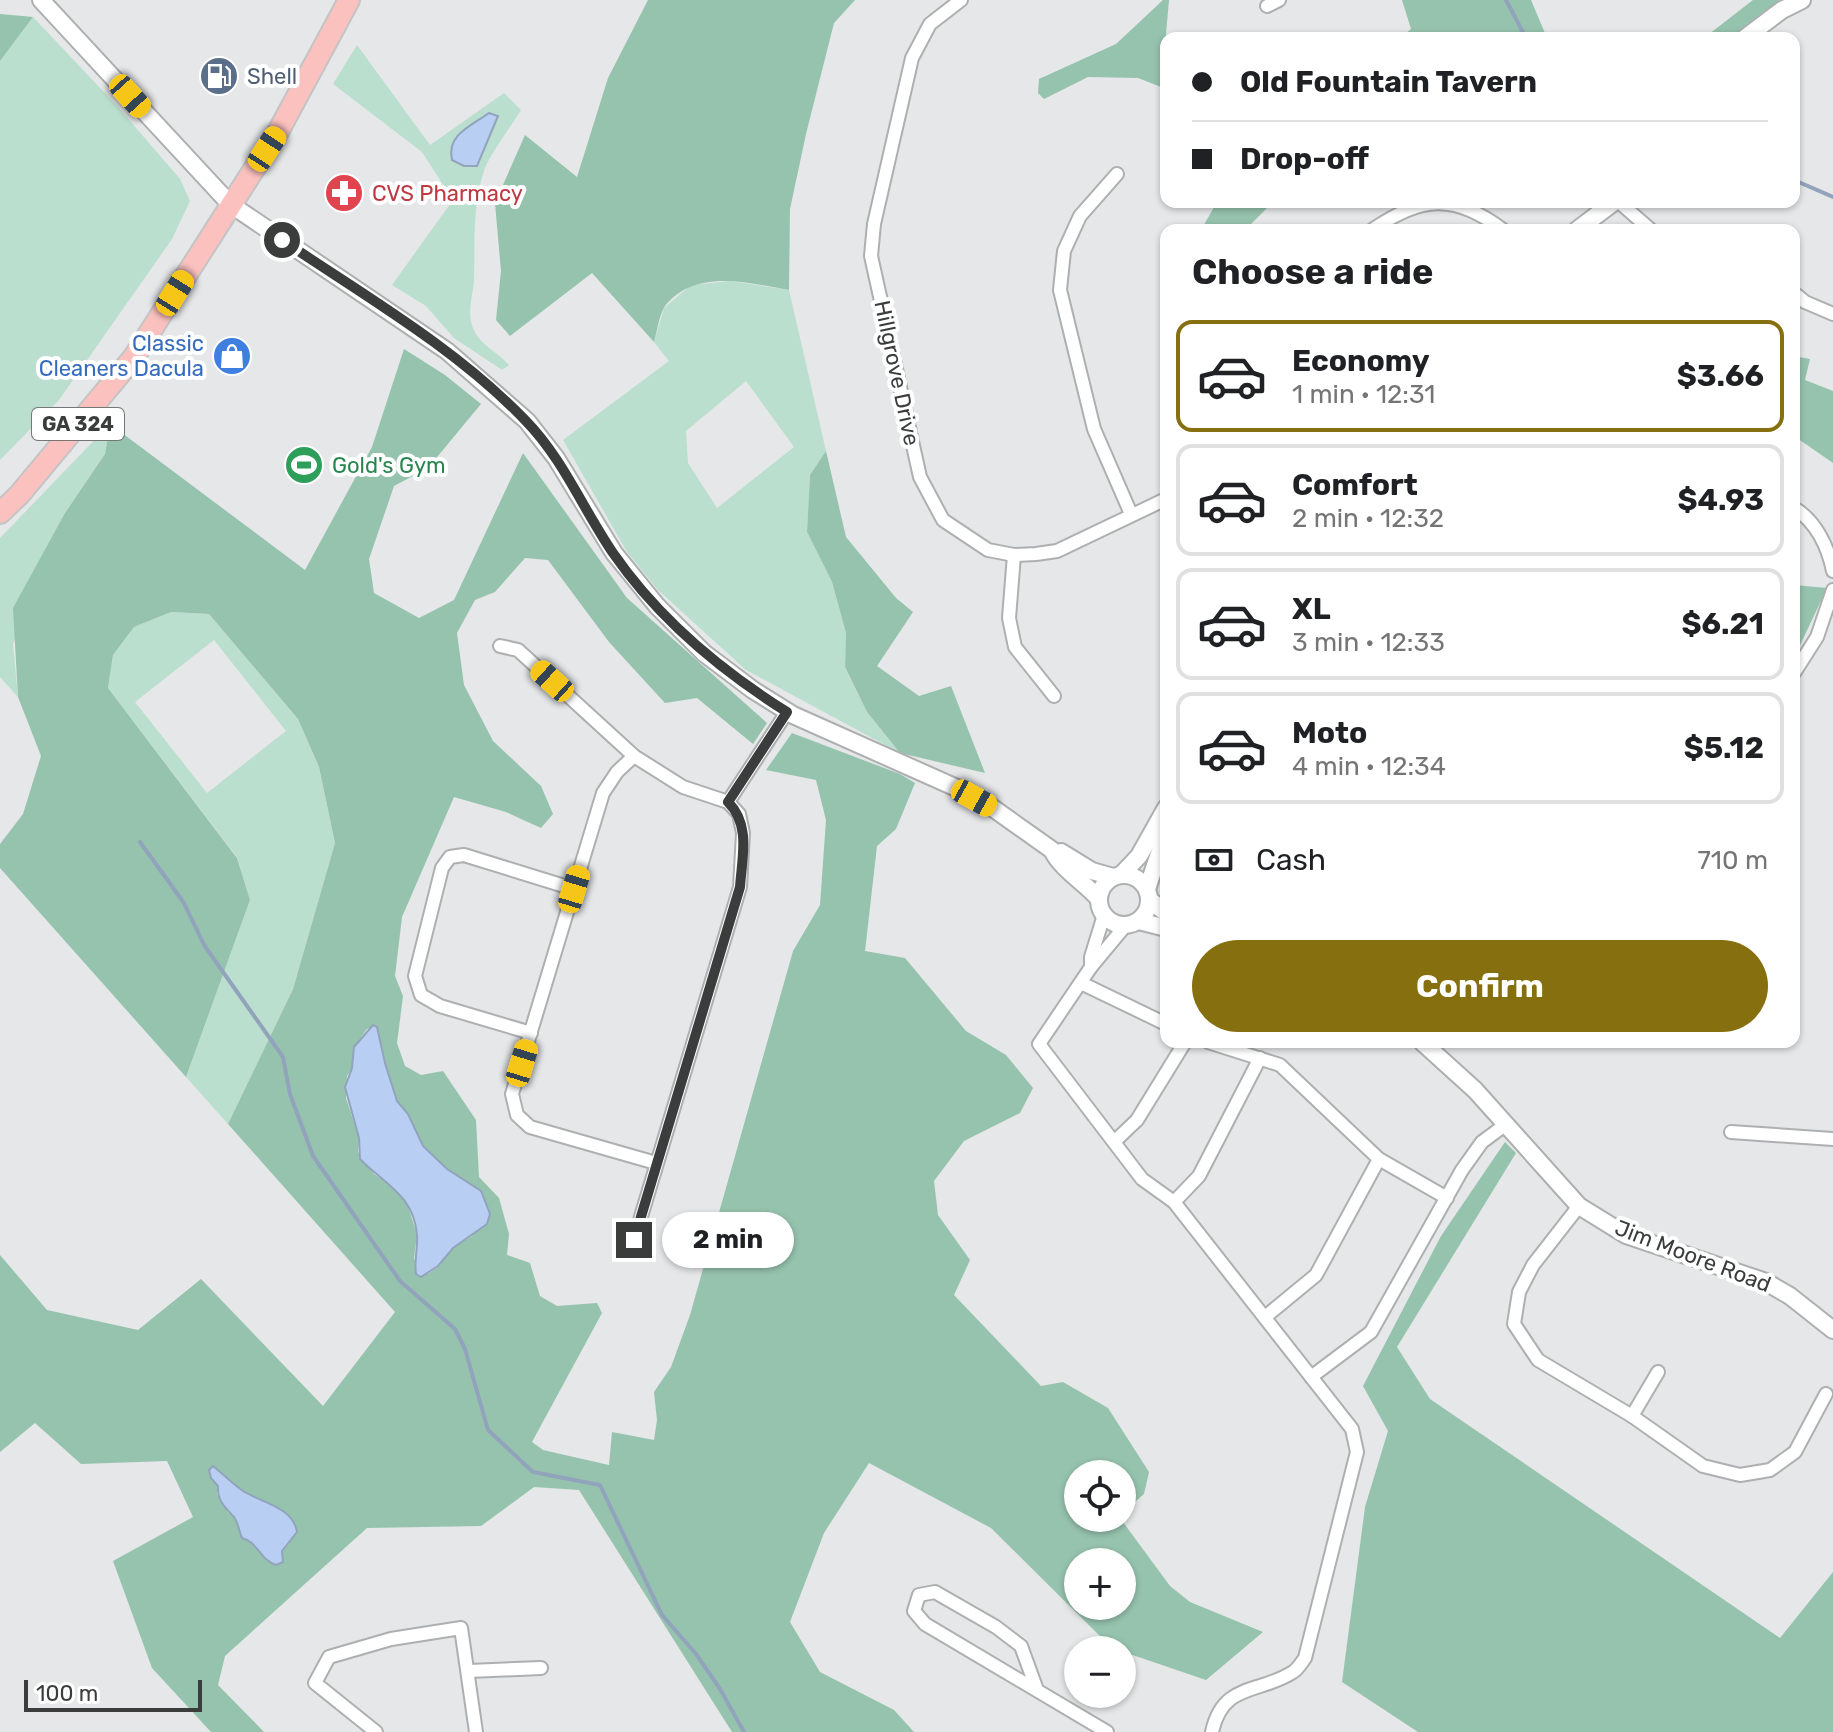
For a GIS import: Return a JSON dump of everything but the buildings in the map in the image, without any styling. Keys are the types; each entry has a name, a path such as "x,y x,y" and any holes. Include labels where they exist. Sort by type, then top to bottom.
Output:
{"main road":[{"name":"GA 324","path":"0,513 19,495 134,357 279,130 349,0"}],"street":[{"path":"41,0 230,204 447,351 527,421 556,458 614,553 657,606 704,653 787,712 959,789 990,806 1052,850 1056,858 1098,898 1104,915 1111,921 1160,927"},
{"name":"Hillgrove Drive","path":"961,0 930,24 912,58 874,224 871,256 920,477 943,520 988,550 1014,555 1057,551 1160,502"},
{"path":"1267,6 1279,0"},
{"path":"1753,32 1782,10 1802,0"},
{"path":"1117,174 1080,216 1064,251 1060,290 1094,429 1131,514"},
{"path":"1381,224 1410,208"},
{"path":"1464,208 1495,224"},
{"path":"1586,224 1608,208"},
{"path":"1624,208 1644,224"},
{"path":"1800,298 1833,314"},
{"path":"1800,512 1831,550 1833,571"},
{"path":"1014,555 1009,618 1015,647 1054,696"},
{"path":"1800,664 1817,637 1833,590"},
{"path":"500,646 518,650 634,756 683,787 728,802 739,814 743,833 740,887 634,1240"},
{"path":"728,802 787,712"},
{"path":"634,756 617,772 603,793 512,1094 517,1115 530,1127 656,1163"},
{"path":"1098,898 1103,886 1139,856 1160,819"},
{"path":"1052,850 1060,851 1092,871 1137,878 1160,907"},
{"path":"1160,854 1144,916 1132,923 1091,967 1039,1044 1142,1179 1174,1202 1265,1317 1352,1429 1357,1452 1305,1658 1294,1672 1231,1696 1215,1717 1212,1732"},
{"path":"531,1033 440,1006 421,995 415,976 442,868 450,857 464,855 574,889"},
{"path":"1091,967 1091,957 1104,915"},
{"path":"1081,983 1160,1021"},
{"path":"1114,1142 1137,1120 1181,1048"},
{"path":"1228,1048 1280,1065 1379,1159 1447,1198"},
{"name":"Jim Moore Road","path":"1429,1048 1475,1090 1579,1206 1626,1235 1766,1282 1790,1296 1833,1330"},
{"path":"1174,1202 1199,1176 1260,1058"},
{"path":"1311,1377 1371,1332 1482,1142 1505,1125"},
{"path":"1731,1132 1833,1139"},
{"path":"1265,1317 1316,1275 1379,1159"},
{"path":"1579,1206 1533,1265 1519,1292 1514,1324 1538,1360 1632,1416 1703,1466 1740,1475 1770,1470 1795,1452 1826,1394"},
{"path":"1632,1416 1658,1372"},
{"path":"1037,1690 1021,1646 996,1627 935,1592 919,1595 914,1611 925,1624 1107,1732"},
{"path":"376,1732 315,1683 329,1657 391,1639 461,1628 476,1732"},
{"path":"469,1671 541,1668"}],"green space":[{"path":"648,0 855,0 834,23 806,134 790,209 789,290 723,281 692,286 665,306 654,342 592,273 510,336 496,320 501,271 495,203 525,135 577,177 608,78"},
{"path":"1163,0 1169,0 1166,32 1160,32 1160,87 1138,78 1088,77 1044,99 1038,93 1039,79 1116,44"},
{"path":"1402,0 1531,0 1544,32 1407,32 1411,29"},
{"path":"1753,0 1784,0 1741,32 1712,32"},
{"path":"0,14 33,17 0,61"},
{"path":"33,17 118,107 180,179 190,201 172,239 59,400 0,460 0,61"},
{"path":"357,45 430,145 504,93 521,110 485,168 475,224 470,318 481,340 509,365 502,370 454,338 426,306 392,285 453,200 422,152 333,84","holes":["489,113 497,116 476,166 455,137"]},
{"path":"1214,208 1267,208 1251,224 1204,224"},
{"path":"731,281 789,290 826,451 810,475 807,532 832,582 846,633 845,668 867,712 900,753 746,670 658,590 627,552 563,440 669,361 654,342 664,308 691,285","holes":["746,381 794,447 717,508 688,463 686,431"]},
{"path":"404,349 445,375 481,404 428,468 394,486 369,559 374,593 419,618 454,600 523,453 627,598 767,723 753,744 697,698 665,703 609,642 548,560 525,558 495,592 475,600 457,633 464,685 493,741 541,786 553,814 541,828 506,812 454,797 402,917 395,976 403,996 397,1043 405,1066 421,1075 443,1071 476,1120 479,1177 499,1198 509,1234 507,1255 530,1263 540,1296 557,1306 597,1303 602,1313 532,1442 543,1450 609,1465 612,1432 654,1440 657,1420 654,1392 671,1367 690,1315 793,951 820,905 826,820 816,780 766,770 792,733 900,774 915,783 896,829 877,846 865,951 905,958 966,1031 1006,1055 1033,1088 1020,1113 964,1141 934,1181 938,1215 970,1260 954,1295 1041,1386 1063,1382 1108,1408 1149,1472 1144,1494 1136,1501 1136,1460 1064,1460 1064,1532 1130,1532 1170,1586 1190,1602 1263,1632 1206,1680 1136,1656 1136,1636 1100,1636 1084,1620 1136,1620 1136,1548 1064,1548 1064,1600 991,1528 869,1463 824,1533 790,1622 820,1672 894,1710 914,1732 732,1732 579,1490 534,1487 481,1526 367,1528 225,1656 218,1685 264,1732 211,1732 152,1668 113,1561 193,1517 167,1461 81,1464 35,1423 0,1452 0,1255 47,1310 138,1330 201,1279 323,1406 395,1312 228,1124 293,989 335,843 319,767 298,719 209,614 171,612 134,627 113,655 108,688 237,858 250,900 186,1077 0,868 0,844 23,814 41,756 18,697 13,608 65,513 105,454 110,424 305,570 372,447","holes":["377,1026 397,1101 423,1146 447,1169 481,1191 472,1236 452,1248 438,1267 428,1274 414,1259 417,1234 406,1200 394,1187 374,1174 358,1152 359,1138 346,1098 347,1076 352,1068 354,1047 367,1029","213,1466 243,1491 290,1517 297,1532 282,1552 257,1548 250,1539 242,1537 235,1518 217,1494 219,1486"]},
{"path":"1800,357 1810,359 1805,380 1833,391 1833,463 1800,440"},
{"path":"110,424 105,454 65,513 13,644 18,697 0,677 0,538"},
{"path":"826,451 846,537 896,598 913,612 877,666 919,696 951,686 985,773 900,753 867,712 845,667 846,633 832,582 807,532 810,475"},
{"path":"1800,586 1827,588 1800,645"},
{"path":"171,612 209,614 298,719 319,767 335,843 293,989 228,1124 186,1077 250,900 237,857 108,688 113,655 134,627","holes":["214,640 286,731 207,793 135,702"]},
{"path":"1505,1142 1516,1153 1397,1347 1430,1399 1780,1638 1833,1572 1833,1732 1418,1732 1342,1682 1365,1507 1388,1431 1363,1386 1441,1236"}],"water":[{"path":"489,113 498,116 477,166 464,166 452,160 451,151 456,138"},
{"path":"373,1025 377,1027 397,1101 408,1114 423,1146 447,1169 481,1191 490,1214 487,1224 453,1248 438,1266 421,1277 416,1274 415,1221 404,1200 360,1159 359,1138 345,1087 352,1068 354,1047"},
{"path":"213,1466 243,1491 290,1517 297,1532 282,1551 283,1562 276,1565 271,1563 252,1543 242,1538 235,1519 222,1503 218,1486 211,1478 209,1470"}],"waterway":[{"path":"1506,0 1523,32"},
{"path":"1800,183 1833,197"},
{"path":"140,842 184,903 204,945 283,1057 290,1094 313,1156 400,1281 455,1329 465,1349 488,1430 533,1472 600,1485 662,1615 696,1654 744,1732"}],"place":[{"name":"Shell","path":"219,76"},
{"name":"CVS Pharmacy","path":"344,193"},
{"name":"Classic Cleaners Dacula","path":"232,356"},
{"name":"Gold's Gym","path":"304,465"}],"route":[{"path":"282,240 447,351 527,421 556,458 614,553 657,606 704,653 787,712 728,802 739,814 743,833 740,887 634,1240"}]}
